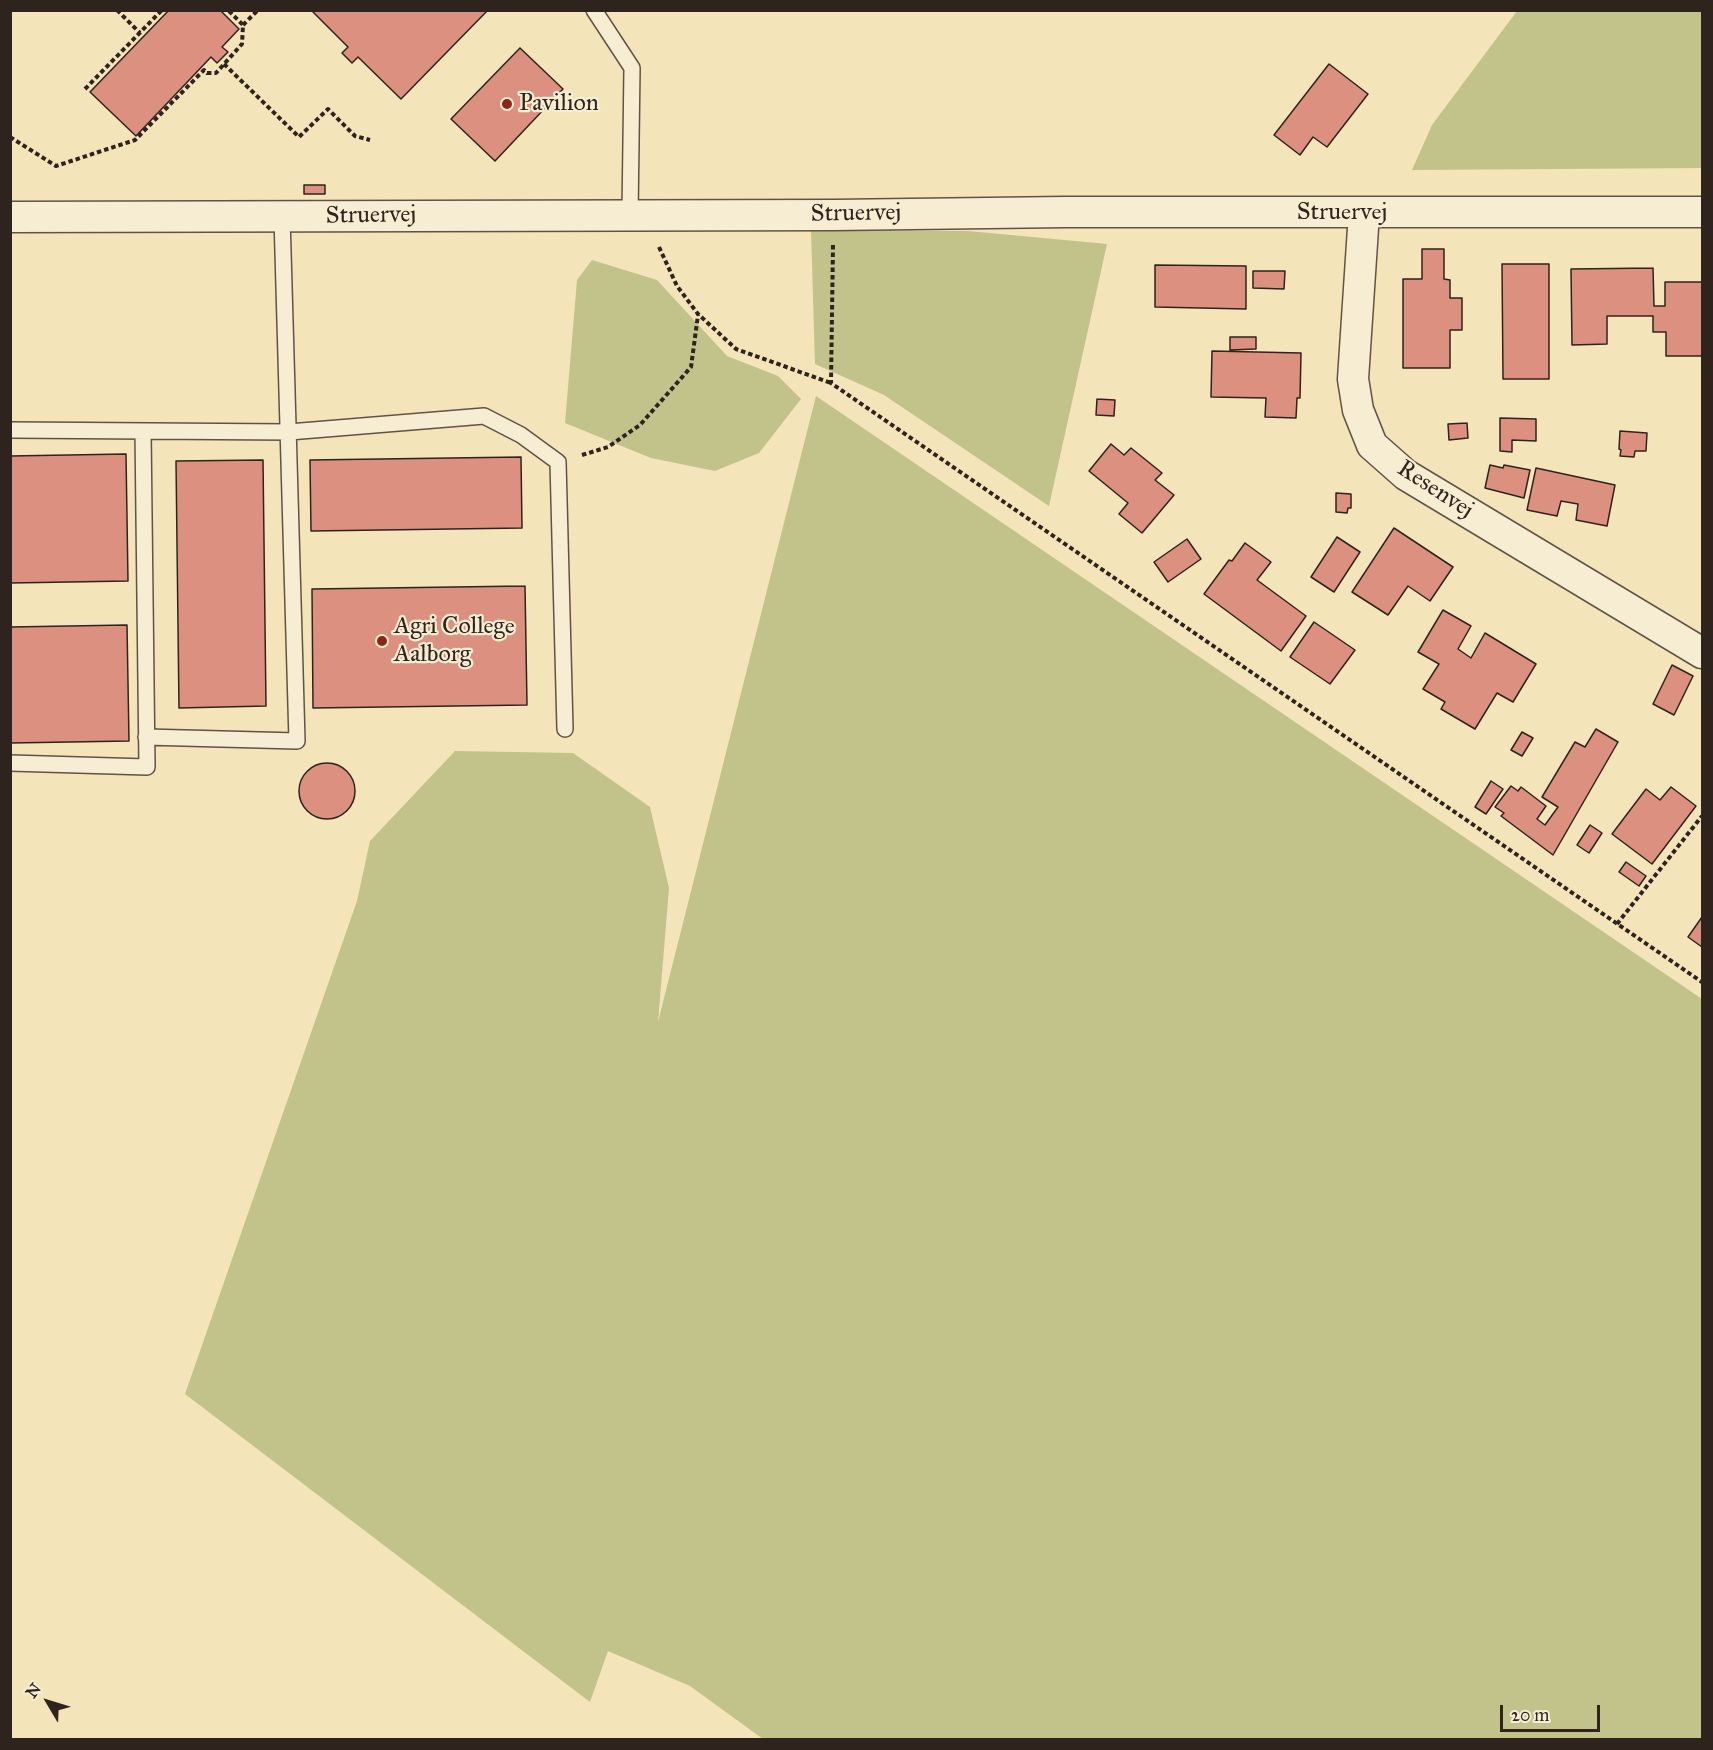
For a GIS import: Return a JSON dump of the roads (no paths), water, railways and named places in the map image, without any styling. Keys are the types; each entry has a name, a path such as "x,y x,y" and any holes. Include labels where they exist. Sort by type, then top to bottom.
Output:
{"street":[{"name":"Struervej","path":"10,217 1054,212 1702,212"},
{"name":"Resenvej","path":"1364,213 1353,379 1358,410 1372,445 1406,475 1702,652"}],"lane":[{"path":"594,10 632,68 630,214"},
{"path":"146,737 297,741 282,217"},
{"path":"10,430 289,432 484,416 521,435 558,462 565,729"},
{"path":"10,763 147,767 143,431"}],"place":[{"name":"Pavilion","path":"507,104"},
{"name":"Agri College Aalborg","path":"382,641"}]}
